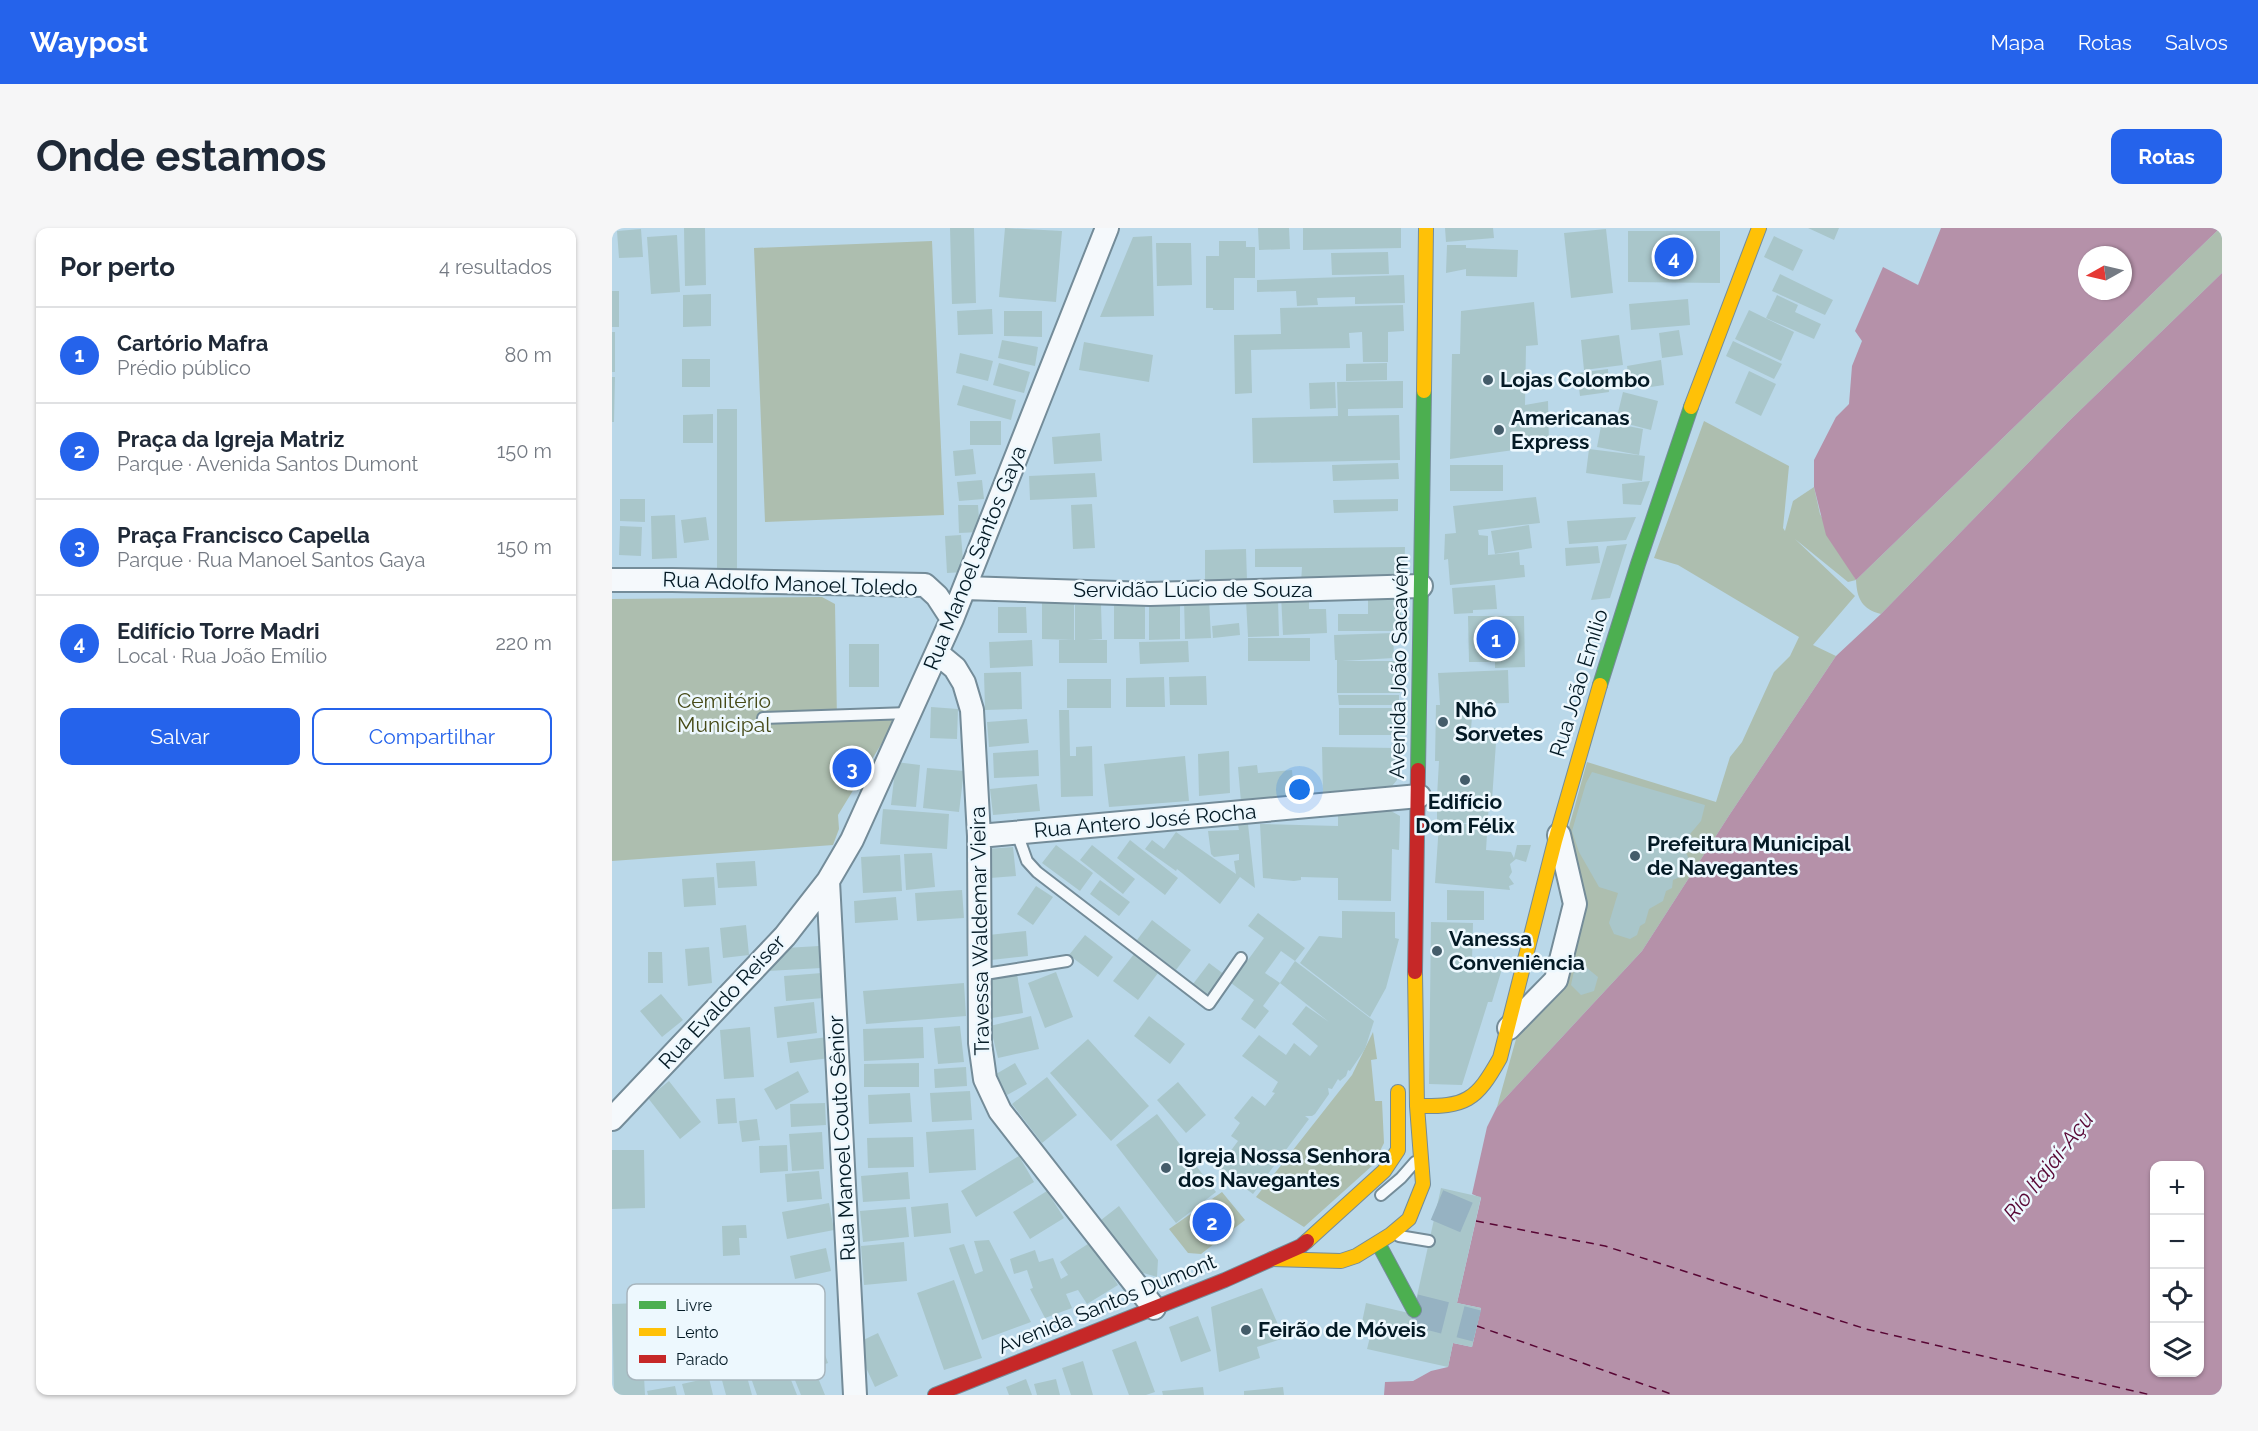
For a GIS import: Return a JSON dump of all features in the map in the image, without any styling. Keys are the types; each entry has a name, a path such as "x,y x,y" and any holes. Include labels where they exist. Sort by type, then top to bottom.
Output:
{"main road":[{"name":"Avenida João Sacavém","path":"1384,1239 1409,1219 1424,1198 1417,1106 1415,976 1426,228"},
{"name":"Rua João Emílio","path":"1417,1106 1457,1105 1473,1098 1486,1084 1500,1058 1558,834 1620,618 1677,443 1718,329 1759,228"},
{"name":"Avenida Santos Dumont","path":"935,1395 1154,1308 1301,1246 1384,1171 1398,1150 1398,1093 1416,1047"},
{"path":"1272,1259 1341,1261 1356,1256 1384,1239 1414,1310"}],"street":[{"name":"Rua Manoel Santos Gaya","path":"828,881 852,840 952,619 1107,228"},
{"name":"Rua Adolfo Manoel Toledo","path":"612,580 924,585 937,596 952,619"},
{"name":"Servidão Lúcio de Souza","path":"965,588 1150,594 1421,586"},
{"name":"Travessa Waldemar Vieira","path":"937,653 955,668 964,683 972,710 979,836 980,1043 985,1079 1000,1111 1154,1308"},
{"name":"Rua Antero José Rocha","path":"979,836 1419,796"},
{"path":"1508,1029 1556,980 1575,904 1558,834"},
{"name":"Rua Evaldo Reiser","path":"612,1119 785,936 828,881"},
{"name":"Rua Manoel Couto Sênior","path":"828,881 855,1395"}],"lane":[{"path":"763,718 911,713"},
{"path":"1017,833 1027,861 1037,872 1209,1004 1241,958"},
{"path":"979,975 1066,961"},
{"path":"1375,1199 1401,1178 1422,1153"},
{"path":"1301,1246 1333,1234"},
{"path":"1384,1239 1430,1241"}],"green space":[{"path":"2222,228 2222,273 2068,422 1881,614 1869,609 1859,598 1856,580"},
{"path":"932,241 944,515 765,522 754,248"},
{"path":"1704,421 1789,466 1783,528 1785,531 1793,501 1814,487 1820,514 1856,580 1848,582 1795,539 1855,596 1813,645 1836,656 1642,951 1497,1107 1518,1032 1564,987 1567,834 1587,762 1716,802 1730,757 1742,742 1774,672 1790,656 1799,637 1678,565 1654,558"},
{"name":"Cemitério Municipal","path":"822,597 835,604 837,721 896,720 838,815 839,829 833,845 612,861 612,599"},
{"path":"1373,1032 1377,1059 1371,1060 1375,1101 1382,1101 1384,1143 1373,1165 1304,1227 1256,1197 1352,1075"},
{"path":"1222,1192 1245,1220 1201,1254 1188,1253 1169,1229"}],"water":[{"path":"1941,228 2220,228 1856,580 1826,535 1814,487 1814,460 1836,417 1849,404 1852,366 1862,341 1855,331 1883,267 1918,285"},
{"name":"Rio Itajaí-Açu","path":"2222,273 2222,1395 1384,1395 1385,1382 1413,1381 1431,1371 1448,1367 1453,1343 1472,1347 1481,1308 1457,1303 1481,1198 1472,1194 1487,1127 1497,1107 1642,951 1836,656 1881,614 2068,422"}],"building":[{"path":"684,228 705,228 706,285 685,286"},
{"path":"950,228 974,228 976,303 952,304"},
{"path":"1005,228 1062,231 1056,302 999,297"},
{"path":"1258,228 1289,228 1290,249 1259,250"},
{"path":"1303,228 1401,228 1401,248 1303,250"},
{"path":"1445,228 1493,228 1494,238 1446,242"},
{"path":"1808,228 1839,228 1834,240"},
{"path":"641,229 643,257 619,258 617,231"},
{"path":"1606,229 1613,293 1571,298 1564,233"},
{"path":"1628,231 1720,231 1720,283 1628,282"},
{"path":"677,235 680,292 651,294 647,237"},
{"path":"1152,236 1154,316 1100,317 1133,237"},
{"path":"1774,236 1803,250 1793,271 1764,257"},
{"path":"1219,241 1246,241 1246,247 1255,247 1255,278 1234,278 1234,310 1206,308 1206,256 1219,256"},
{"path":"1156,243 1191,243 1192,285 1157,286"},
{"path":"1447,245 1518,250 1517,277 1466,276 1466,269 1446,273"},
{"path":"1388,252 1389,274 1332,275 1331,253"},
{"path":"1780,274 1833,300 1825,315 1772,291"},
{"path":"1404,275 1405,303 1355,304 1355,297 1317,298 1318,305 1297,306 1296,291 1257,292 1257,280"},
{"path":"612,291 619,291 619,327 612,327"},
{"path":"711,294 711,326 683,327 683,295"},
{"path":"1777,295 1798,305 1795,312 1821,324 1814,339 1766,318"},
{"path":"1688,299 1690,325 1631,330 1629,304"},
{"path":"1534,302 1538,345 1526,346 1525,405 1548,401 1549,445 1450,459 1452,354 1460,354 1461,311"},
{"path":"1403,305 1404,331 1388,332 1388,362 1363,362 1362,332 1349,333 1350,348 1251,350 1252,393 1235,394 1234,335 1281,334 1280,308"},
{"path":"992,309 993,334 958,335 957,311"},
{"path":"1749,310 1794,332 1781,361 1735,339"},
{"path":"1004,311 1042,311 1042,337 1004,336"},
{"path":"1679,330 1683,355 1662,358 1659,333"},
{"path":"612,332 615,332 615,372 612,372"},
{"path":"1619,335 1623,365 1584,370 1581,340"},
{"path":"1002,340 1038,347 1035,366 998,358"},
{"path":"1733,341 1782,364 1774,379 1726,356"},
{"path":"1084,342 1153,355 1149,382 1079,370"},
{"path":"960,353 993,361 988,381 956,373"},
{"path":"682,359 710,359 710,387 682,387"},
{"path":"1661,360 1664,385 1644,388 1643,385 1630,387 1627,366"},
{"path":"999,363 1030,372 1024,393 993,385"},
{"path":"1387,363 1387,380 1346,381 1346,364"},
{"path":"1608,369 1609,392 1580,396 1577,373"},
{"path":"1749,371 1776,384 1761,416 1735,403"},
{"path":"612,377 615,377 614,422 612,422"},
{"path":"1403,381 1403,408 1348,409 1348,416 1399,415 1400,460 1253,463 1252,418 1338,416 1337,382"},
{"path":"1335,382 1336,408 1310,409 1309,383"},
{"path":"963,385 1016,400 1011,420 957,405"},
{"path":"1623,392 1658,401 1651,430 1616,421"},
{"path":"717,409 737,409 737,570 717,570"},
{"path":"713,414 713,443 683,443 683,415"},
{"path":"970,421 1001,421 1001,445 970,445"},
{"path":"1602,421 1643,429 1639,455 1597,447"},
{"path":"1100,433 1102,461 1054,464 1052,437"},
{"path":"973,449 976,474 955,476 953,451"},
{"path":"1589,449 1645,456 1642,481 1586,473"},
{"path":"1398,463 1399,479 1333,481 1332,465"},
{"path":"1450,465 1503,465 1503,491 1450,491"},
{"path":"1095,473 1097,497 1030,500 1029,476"},
{"path":"982,480 984,499 959,501 957,482"},
{"path":"1650,481 1641,505 1623,504 1622,484"},
{"path":"1536,497 1540,523 1478,530 1479,535 1488,536 1488,555 1519,552 1520,565 1524,565 1525,577 1450,585 1448,559 1444,560 1445,534 1456,533 1453,506"},
{"path":"620,499 645,499 645,522 620,521"},
{"path":"1398,499 1398,511 1334,513 1333,500"},
{"path":"1092,504 1095,548 1073,549 1071,505"},
{"path":"958,505 978,505 980,532 959,533"},
{"path":"675,515 677,558 652,559 651,516"},
{"path":"706,517 709,540 684,543 681,520"},
{"path":"1636,517 1626,540 1569,544 1567,521"},
{"path":"1529,525 1532,548 1495,554 1491,531"},
{"path":"620,526 642,527 641,556 619,555"},
{"path":"961,535 964,572 947,573 945,536"},
{"path":"1627,544 1610,598 1591,600 1607,546"},
{"path":"1598,546 1600,563 1566,566 1565,548"},
{"path":"1405,547 1404,577 1301,583 1302,567 1255,567 1255,549"},
{"path":"1246,549 1247,581 1205,582 1205,550"},
{"path":"1495,585 1497,609 1454,614 1452,588"},
{"path":"1309,594 1309,609 1326,609 1327,633 1283,635 1281,595"},
{"path":"1368,595 1401,595 1401,631 1338,631 1338,614 1368,614"},
{"path":"1042,598 1074,598 1074,640 1042,639"},
{"path":"1209,599 1211,638 1185,639 1184,600"},
{"path":"1278,599 1279,636 1248,637 1246,600"},
{"path":"1114,600 1145,600 1145,639 1114,639"},
{"path":"1149,601 1180,601 1180,639 1149,640"},
{"path":"1075,605 1101,605 1102,639 1087,640 1107,640 1107,663 1059,663 1059,640 1075,640"},
{"path":"998,607 1026,607 1027,633 998,633"},
{"path":"1468,616 1524,616 1525,667 1495,668 1495,662 1469,662"},
{"path":"1239,623 1240,635 1213,638 1212,626"},
{"path":"1393,633 1394,658 1342,661 1399,661 1400,693 1337,693 1334,635"},
{"path":"1248,638 1310,638 1310,661 1248,661"},
{"path":"1032,640 1033,666 990,668 989,642"},
{"path":"1188,641 1189,662 1140,664 1139,642"},
{"path":"849,644 879,644 879,687 849,687"},
{"path":"1508,670 1509,703 1473,704 1471,729 1497,728 1492,800 1472,799 1472,802 1489,803 1486,850 1511,852 1514,858 1517,845 1531,845 1526,862 1516,859 1510,864 1512,872 1509,877 1514,884 1509,886 1510,890 1435,883 1439,824 1484,824 1437,822 1437,801 1453,801 1453,798 1437,797 1439,761 1435,761 1436,705 1440,705 1438,673"},
{"path":"1021,672 1022,709 985,710 984,673"},
{"path":"1206,676 1207,705 1170,705 1169,677"},
{"path":"1164,677 1165,707 1126,707 1126,678"},
{"path":"1067,679 1111,679 1111,708 1067,708"},
{"path":"1338,695 1399,695 1399,705 1339,705"},
{"path":"931,707 958,709 957,739 930,738"},
{"path":"1339,708 1395,708 1395,735 1339,735"},
{"path":"1059,710 1069,710 1070,756 1076,756 1076,747 1092,746 1093,796 1061,797"},
{"path":"1027,719 1029,743 989,747 987,722"},
{"path":"1322,747 1397,748 1397,780 1392,786 1323,792"},
{"path":"1038,750 1039,776 994,778 993,753"},
{"path":"1229,751 1230,793 1199,796 1198,754"},
{"path":"1185,756 1189,801 1109,807 1104,764"},
{"path":"896,762 920,765 916,807 891,805"},
{"path":"1257,765 1258,773 1292,770 1294,797 1241,802 1238,767"},
{"path":"927,768 964,771 959,812 923,808"},
{"name":"Prefeitura Municipal de Navegantes","path":"1592,772 1705,805 1701,821 1690,834 1693,839 1689,852 1686,853 1689,859 1687,867 1682,870 1680,877 1673,880 1672,888 1666,891 1663,901 1649,909 1645,923 1640,926 1637,935 1630,939 1614,934 1609,923 1618,893 1599,887 1579,852 1572,831 1586,783"},
{"path":"1037,784 1040,811 993,815 990,789"},
{"path":"883,809 949,814 947,849 880,844"},
{"path":"1391,809 1400,816 1399,850 1392,849 1391,901 1338,900 1338,878 1301,877 1301,880 1294,881 1263,878 1260,824 1338,826 1338,814"},
{"path":"1248,824 1255,888 1240,877 1220,904 1177,869 1176,871 1145,849 1152,840 1164,849 1176,832 1236,874 1234,861 1239,860 1239,854 1214,857 1211,854 1208,831 1239,830 1238,825"},
{"path":"1130,840 1178,878 1165,895 1117,858"},
{"path":"1056,845 1093,873 1080,891 1042,863"},
{"path":"1092,845 1135,879 1123,894 1080,860"},
{"path":"1013,847 1016,876 990,878 987,849"},
{"path":"932,853 935,887 906,890 904,854"},
{"path":"900,855 902,891 863,893 861,857"},
{"path":"755,861 757,886 718,888 716,863"},
{"path":"714,877 716,905 684,907 682,879"},
{"path":"1100,880 1130,902 1119,916 1090,894"},
{"path":"1036,886 1053,897 1033,925 1017,914"},
{"path":"962,890 964,918 917,921 915,893"},
{"path":"1447,890 1484,891 1484,920 1447,920"},
{"path":"896,897 898,920 855,923 854,901"},
{"path":"1342,911 1395,912 1395,938 1399,939 1386,988 1370,1017 1300,963 1319,936 1342,938"},
{"path":"1258,913 1305,948 1295,961 1281,951 1265,973 1280,983 1263,1006 1269,1011 1255,1029 1241,1019 1254,1000 1231,983 1264,938 1248,926"},
{"path":"1152,920 1191,950 1176,970 1137,940"},
{"path":"1431,922 1473,923 1472,961 1504,962 1492,1002 1488,1002 1462,1085 1429,1084"},
{"path":"746,925 749,955 723,958 720,928"},
{"path":"1026,931 1028,956 991,960 989,935"},
{"path":"1085,935 1113,957 1098,977 1069,955"},
{"path":"819,946 821,968 768,971 785,948"},
{"path":"709,947 712,983 688,986 685,949"},
{"path":"648,952 662,952 663,983 648,983"},
{"path":"1134,954 1158,973 1138,1000 1113,981"},
{"path":"1295,961 1374,1021 1365,1049 1350,1071 1348,1070 1346,1076 1340,1081 1338,1079 1332,1089 1328,1088 1329,1094 1315,1114 1305,1116 1309,1119 1253,1194 1218,1168 1238,1141 1231,1136 1240,1123 1234,1118 1252,1096 1265,1106 1275,1093 1272,1092 1278,1082 1242,1056 1259,1035 1286,1055 1294,1043 1310,1056 1318,1046 1292,1024 1306,1006 1329,1022 1280,983"},
{"path":"1209,963 1225,975 1211,993 1206,994 1193,984"},
{"path":"1587,968 1598,977 1594,991 1581,995 1571,985 1574,971"},
{"path":"1056,972 1073,1017 1045,1028 1028,983"},
{"path":"822,973 824,998 786,1001 784,976"},
{"path":"1017,973 1023,1013 992,1018 986,978"},
{"path":"964,983 966,1016 866,1024 863,991"},
{"path":"661,994 683,1020 662,1037 640,1011"},
{"path":"814,1002 817,1033 777,1038 774,1007"},
{"path":"1031,1016 1039,1049 998,1058 990,1026"},
{"path":"1149,1016 1185,1044 1170,1064 1134,1036"},
{"path":"960,1026 964,1062 938,1064 934,1028"},
{"path":"750,1027 754,1077 724,1079 720,1030"},
{"path":"923,1027 924,1058 864,1061 863,1029"},
{"path":"828,1037 830,1058 790,1063 787,1042"},
{"path":"1088,1039 1149,1106 1111,1141 1050,1073"},
{"path":"919,1063 919,1087 864,1087 864,1064"},
{"path":"1015,1063 1027,1084 1007,1095 996,1074"},
{"path":"966,1067 967,1086 935,1088 934,1069"},
{"path":"798,1071 809,1092 776,1110 764,1089"},
{"path":"1047,1077 1077,1115 1042,1143 1012,1104"},
{"path":"669,1081 701,1122 680,1139 648,1098"},
{"path":"1178,1082 1206,1115 1186,1133 1157,1100"},
{"path":"970,1091 972,1120 932,1122 930,1093"},
{"path":"910,1093 912,1122 869,1124 868,1095"},
{"path":"735,1098 737,1123 718,1124 716,1099"},
{"path":"825,1103 826,1125 791,1127 790,1104"},
{"name":"Igreja Nossa Senhora dos Navegantes","path":"1157,1114 1216,1192 1176,1223 1116,1145"},
{"path":"757,1119 760,1140 742,1142 739,1121"},
{"path":"974,1129 976,1170 929,1173 926,1132"},
{"path":"822,1132 824,1169 792,1171 789,1134"},
{"path":"913,1137 914,1167 868,1168 867,1138"},
{"path":"787,1145 788,1171 760,1173 759,1146"},
{"path":"612,1150 644,1150 645,1208 612,1209"},
{"path":"1019,1156 1034,1182 976,1217 961,1191"},
{"path":"819,1171 822,1199 787,1202 785,1174"},
{"path":"908,1172 910,1199 863,1202 861,1176"},
{"path":"1441,1188 1481,1197 1457,1303 1481,1308 1472,1347 1453,1343 1448,1367 1367,1349 1372,1329 1361,1327 1366,1303 1413,1314"},
{"path":"1047,1191 1064,1218 1030,1239 1013,1212"},
{"path":"829,1203 834,1230 787,1239 782,1212"},
{"path":"948,1203 951,1233 914,1237 911,1207"},
{"path":"1119,1206 1158,1260 1157,1277 1140,1272 1101,1220"},
{"path":"906,1207 909,1237 863,1242 860,1211"},
{"path":"746,1225 747,1238 739,1238 740,1255 723,1256 722,1226"},
{"path":"989,1240 1031,1322 982,1340 949,1248 964,1244 975,1274 983,1271 974,1241"},
{"path":"904,1242 907,1281 864,1285 861,1246"},
{"path":"1091,1242 1118,1285 1087,1304 1078,1290 1066,1294 1072,1308 1045,1318 1030,1289 1033,1288 1027,1270 1014,1274 1010,1259 1035,1250 1039,1262 1053,1258 1061,1279 1068,1275 1060,1262"},
{"path":"826,1248 831,1271 795,1279 790,1256"},
{"path":"954,1280 982,1358 944,1370 917,1293"},
{"name":"Feirão de Móveis","path":"1262,1288 1280,1329 1278,1330 1281,1339 1257,1347 1260,1358 1219,1372 1211,1307"},
{"path":"627,1303 627,1380 644,1380 645,1395 614,1395 612,1304"},
{"path":"1198,1316 1211,1351 1181,1362 1169,1327"},
{"path":"878,1333 898,1376 875,1387 855,1344"},
{"path":"1136,1341 1155,1392 1146,1395 1129,1395 1112,1350"},
{"path":"1083,1361 1093,1395 1071,1395 1062,1368"},
{"path":"1026,1379 1032,1395 1009,1395 1006,1387"},
{"path":"1056,1379 1060,1395 1037,1395 1034,1384"},
{"path":"709,1380 713,1395 685,1395 682,1384"},
{"path":"722,1380 748,1380 752,1395 726,1395"},
{"path":"752,1380 791,1380 797,1395 757,1395"},
{"path":"795,1380 819,1380 825,1395 801,1395"},
{"path":"675,1386 677,1395 648,1395 647,1391"},
{"path":"1203,1387 1204,1395 1163,1395 1162,1391"},
{"path":"1283,1387 1284,1395 1244,1395 1244,1391"}],"ferry route":[{"path":"1476,1221 1605,1246 1866,1329 2151,1395"},
{"path":"1477,1326 1674,1395"}],"tunnel":[{"path":"1437,1205 1475,1221"},
{"path":"1414,1310 1477,1326"}],"traffic: fast":[{"path":"1418,770 1424,391"},
{"path":"1600,685 1691,407"},
{"path":"1378,1243 1414,1310"}],"traffic: slow":[{"path":"1424,391 1426,228"},
{"path":"1691,407 1759,228"},
{"path":"1417,1106 1447,1105 1468,1098 1484,1084 1500,1058 1555,841 1600,685"},
{"path":"1272,1259 1341,1261 1356,1256 1390,1235 1409,1219 1423,1184 1417,1106 1415,972"},
{"path":"1307,1241 1384,1171 1398,1150 1398,1092"}],"traffic: jam":[{"path":"1415,972 1418,770"},
{"path":"935,1395 1225,1280 1301,1246 1307,1241"}],"place":[{"name":"Edifício Torre Madri","path":"1674,257"},
{"name":"Lojas Colombo","path":"1488,380"},
{"name":"Americanas Express","path":"1499,430"},
{"name":"Cartório Mafra","path":"1496,639"},
{"name":"Nhô Sorvetes","path":"1443,722"},
{"name":"Praça Francisco Capella","path":"852,768"},
{"name":"Edifício Dom Félix","path":"1465,780"},
{"name":"Prefeitura Municipal de Navegantes","path":"1635,856"},
{"name":"Vanessa Conveniência","path":"1437,951"},
{"name":"Igreja Nossa Senhora dos Navegantes","path":"1166,1168"},
{"name":"Praça da Igreja Matriz","path":"1212,1222"},
{"name":"Feirão de Móveis","path":"1246,1330"}]}
